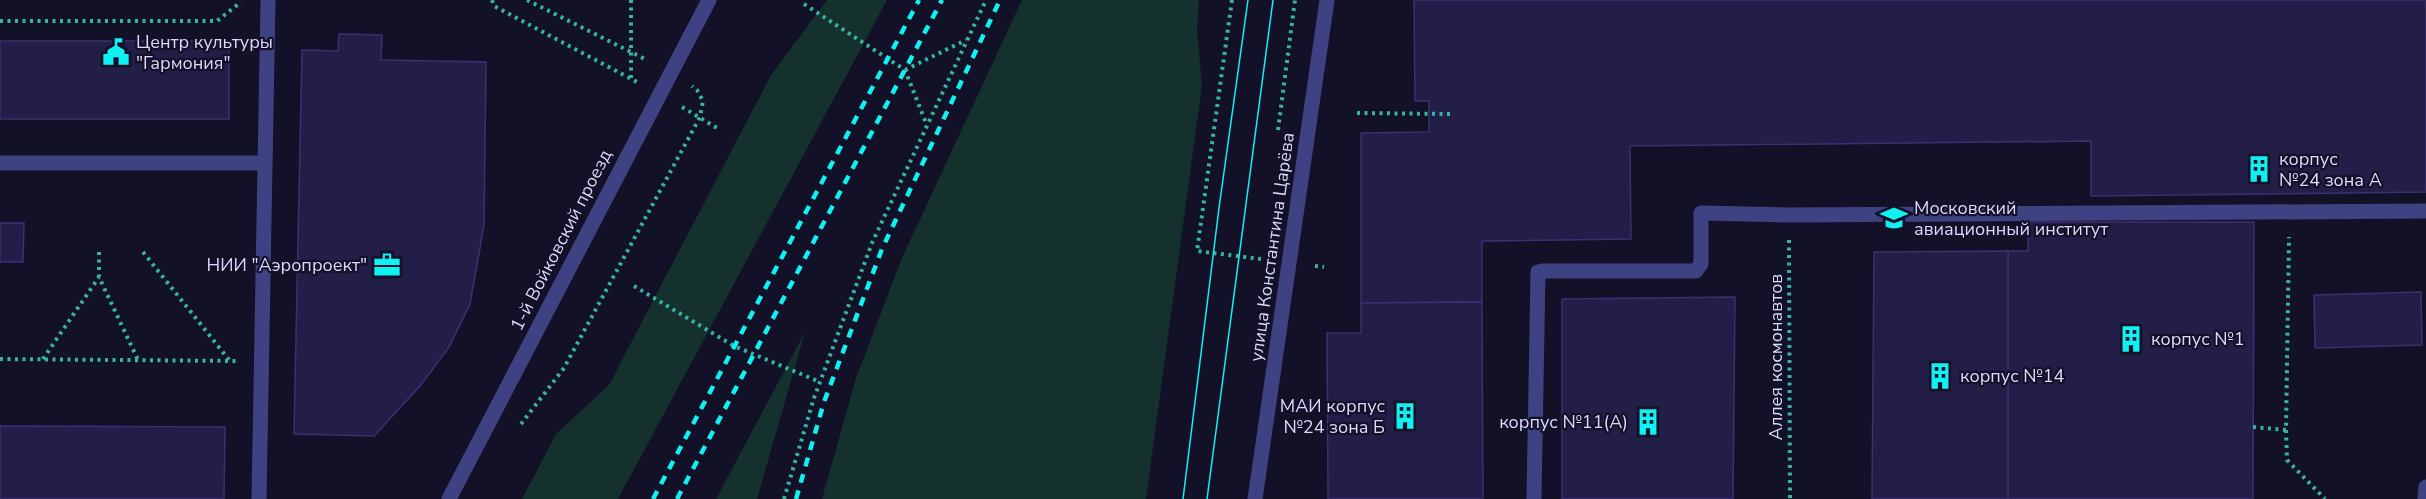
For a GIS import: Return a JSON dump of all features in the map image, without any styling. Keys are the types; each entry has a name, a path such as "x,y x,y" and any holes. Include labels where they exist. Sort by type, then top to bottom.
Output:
{"street":[{"path":"259,499 268,0"},
{"name":"1-й Войковский проезд","path":"449,499 709,0"},
{"name":"улица Константина Царёва","path":"1255,499 1327,0"},
{"path":"0,164 264,163"},
{"path":"1534,499 1538,272 1542,270 1696,271 1701,264 1701,213 1788,216 2426,211"},
{"path":"2426,488 2426,499"}],"path":[{"path":"0,21 217,21 243,0"},
{"path":"492,0 494,6 638,82"},
{"path":"527,0 642,58"},
{"path":"631,0 631,78"},
{"path":"784,499 820,382 872,243 986,0"},
{"path":"1232,0 1197,251 1261,259"},
{"path":"804,3 905,70 926,124"},
{"path":"905,70 966,40"},
{"path":"519,427 564,368 700,117 703,101 698,90 670,72"},
{"path":"675,103 717,128"},
{"path":"1357,113 1453,114"},
{"path":"2289,212 2287,460 2325,499"},
{"name":"Аллея космонавтов","path":"1788,216 1790,499"},
{"path":"99,252 99,277 138,360"},
{"path":"143,252 230,361"},
{"path":"43,359 99,277"},
{"path":"634,286 734,346 820,382"},
{"path":"0,359 261,362"},
{"path":"2253,428 2286,429"}],"green space":[{"path":"827,0 887,0 618,499 522,499 556,434 609,385 771,75"},
{"path":"1022,0 1199,0 1197,30 1202,85 1146,499 822,499 856,378 902,258"},
{"path":"805,332 757,499 716,499"}],"building":[{"name":"корпус №24 зона А","path":"1414,0 2426,0 2426,192 2091,196 2091,141 1630,146 1631,239 1482,241 1482,302 1361,303 1361,133 1429,132 1429,101 1415,101"},
{"name":"НИИ \"Аэропроект\"","path":"339,34 382,35 381,60 486,62 484,225 470,304 449,347 420,386 374,436 294,434 302,50 338,51"},
{"path":"0,41 229,41 229,119 0,119"},
{"name":"корпус №1","path":"2028,222 2254,222 2253,499 2008,499 2008,251 2028,251"},
{"path":"0,223 24,223 23,262 0,262"},
{"name":"корпус №14","path":"2008,251 2008,499 1872,499 1874,252"},
{"path":"2421,292 2422,345 2315,348 2314,295"},
{"name":"корпус №11(А)","path":"1735,297 1733,499 1562,499 1562,299"},
{"name":"МАИ корпус №24 зона Б","path":"1482,302 1483,499 1328,499 1327,333 1361,333 1361,303"},
{"path":"0,426 225,427 224,499 0,499"}],"tram line":[{"path":"1183,499 1219,208 1248,0"},
{"path":"1207,499 1273,0"}],"railway":[{"path":"653,499 919,0"},
{"path":"677,499 942,0"},
{"path":"796,499 824,402 882,249 1000,0"}],"place":[{"name":"Центр культуры \"Гармония\"","path":"116,52"},
{"name":"корпус №24 зона А","path":"2259,169"},
{"name":"Московский авиационный институт","path":"1894,218"},
{"name":"НИИ \"Аэропроект\"","path":"387,265"},
{"name":"корпус №1","path":"2131,339"},
{"name":"корпус №14","path":"1940,376"},
{"name":"МАИ корпус №24 зона Б","path":"1405,416"},
{"name":"корпус №11(А)","path":"1648,422"}]}
